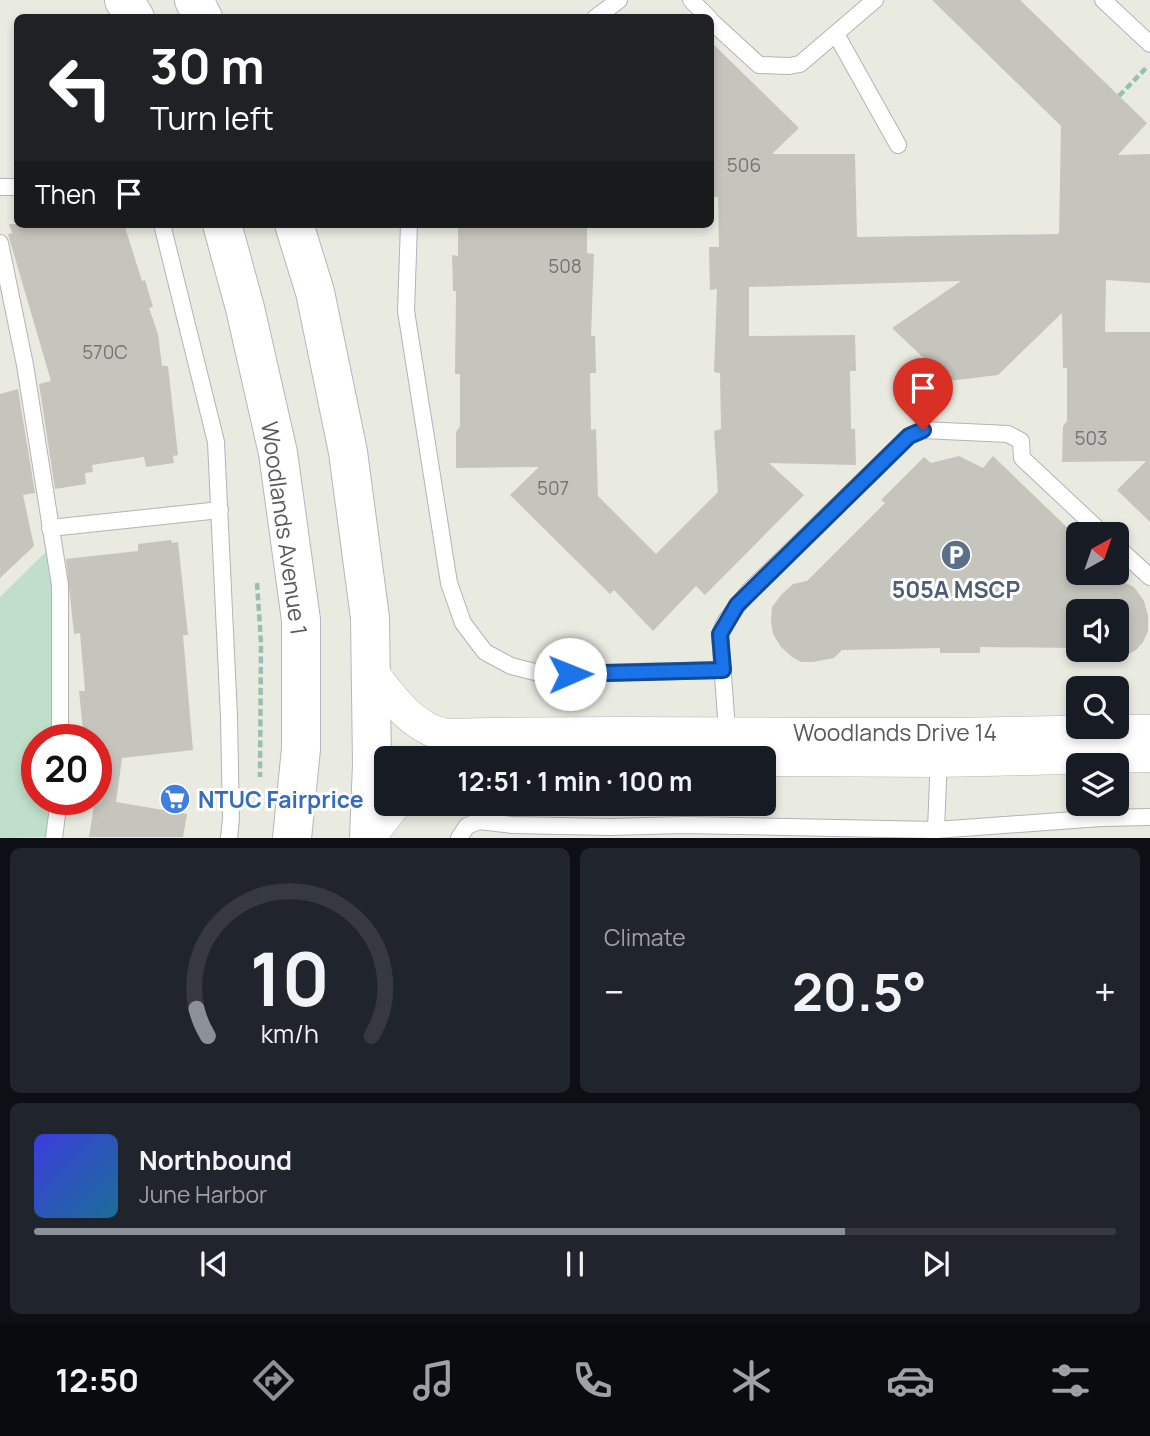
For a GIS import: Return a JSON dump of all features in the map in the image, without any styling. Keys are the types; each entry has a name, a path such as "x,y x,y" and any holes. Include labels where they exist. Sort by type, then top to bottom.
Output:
{"street":[{"name":"Woodlands Avenue 1","path":"223,228 245,308 278,453 301,620 301,749 292,838"},
{"path":"295,228 315,292 348,452 370,618 372,672 369,838"},
{"name":"Woodlands Drive 14","path":"372,672 403,710 421,725 447,735 728,745 939,747 1150,757"},
{"name":"Woodlands Drive 14","path":"776,759 939,747 1077,730 1150,731"},
{"path":"369,838 386,816"}],"lane":[{"path":"600,14 619,0"},
{"path":"691,0 705,14"},
{"path":"714,23 759,65 789,66 800,64 875,0"},
{"path":"1103,0 1150,44"},
{"path":"836,34 898,145"},
{"path":"163,228 216,442 229,717 229,838"},
{"path":"409,228 406,311 449,583 463,622 485,652 511,666 543,674 723,670"},
{"path":"0,243 25,365 60,585 61,724"},
{"path":"728,745 720,634 737,605 909,436 923,430 1008,434 1021,441 1022,458 1091,522"},
{"path":"50,528 220,510"},
{"path":"1129,558 1150,577"},
{"path":"936,830 939,747"},
{"path":"54,838 58,815"},
{"path":"459,838 467,826 479,821 512,825 684,831 936,830 1150,817"}],"path":[{"path":"1119,96 1150,64"}],"green space":[{"path":"51,547 57,724 21,724 21,815 55,815 51,837 0,838 0,597"}],"building":[{"path":"932,0 1020,0 1147,123 1118,155 1150,154 1150,283 1106,280 1105,332 1150,332 1150,522 1117,490 1146,461 1062,462 1063,426 1067,421 1067,368 1063,368 1062,313 998,375 948,381 892,328 961,281 749,287 749,336 855,335 856,371 850,371 851,429 855,429 856,465 769,463 804,495 705,595 696,586 653,631 614,590 610,594 510,495 539,467 456,468 456,432 460,426 460,374 455,374 456,291 453,291 452,255 458,256 458,228 587,228 587,253 594,254 591,336 595,336 596,373 590,373 591,430 596,429 598,496 656,554 718,492 714,431 721,429 720,373 714,372 717,289 710,290 709,247 719,247 718,197 714,197 714,45 799,128 772,154 855,154 857,237 1059,234 1061,126"},
{"path":"9,224 14,224 14,228 125,228 153,307 149,308 158,334 162,366 168,366 178,455 173,456 174,463 146,467 144,457 92,465 93,472 85,473 86,484 55,489 39,384 51,381 8,234 12,233"},
{"path":"18,389 35,493 23,495 34,546 0,578 0,394"},
{"name":"505A MSCP","path":"959,456 983,468 993,456 1066,526 1066,585 1129,585 1134,587 1144,601 1148,616 1148,631 1136,650 1129,654 1129,599 1066,599 1066,648 980,647 980,653 940,653 940,648 842,650 834,658 801,662 781,647 773,634 771,621 772,607 782,594 793,584 807,581 885,503 881,500 924,457 931,463"},
{"path":"171,540 172,543 178,542 188,635 183,635 193,750 122,758 116,802 187,814 183,837 89,837 92,815 112,815 112,724 82,724 79,691 85,691 80,633 74,634 66,559 138,551 138,544"}],"place":[{"name":"505A MSCP","path":"956,555"},
{"name":"NTUC Fairprice","path":"175,799"}],"route":[{"path":"570,674 723,670 720,634 737,605 909,436 923,430"}]}
